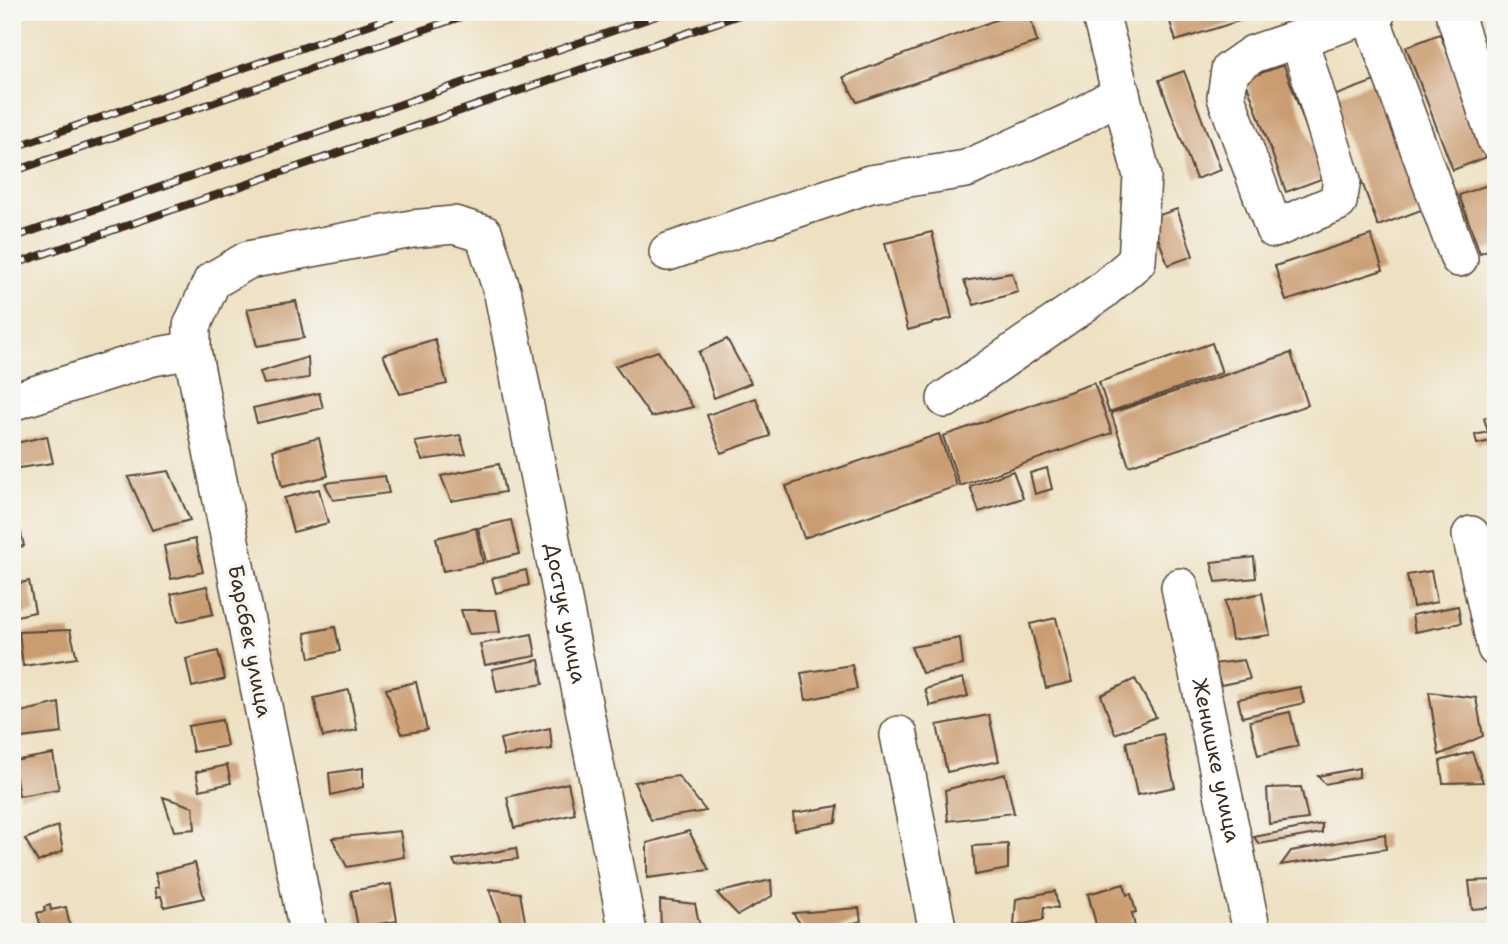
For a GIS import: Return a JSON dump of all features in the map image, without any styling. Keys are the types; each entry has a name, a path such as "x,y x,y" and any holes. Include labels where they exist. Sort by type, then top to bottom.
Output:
{"street":[{"path":"946,399 1102,290 1137,261 1142,176 1100,12"},
{"path":"1454,12 1496,140"},
{"path":"1299,39 1342,180 1338,202 1274,229 1226,97 1230,70 1253,54 1373,13 1458,258"},
{"path":"668,252 870,184 966,169 1072,121 1121,93"},
{"name":"Достук улица","path":"192,350 192,326 212,281 248,260 412,229 454,225 484,234 503,294 628,932"},
{"path":"12,402 153,357 192,350"},
{"name":"Барсбек улица","path":"192,350 308,932"},
{"path":"1471,535 1496,648"},
{"name":"Женишке улица","path":"1180,587 1252,932"},
{"path":"899,735 938,932"}],"building":[{"path":"1017,12 1029,12 1037,42 857,102 843,77"},
{"path":"1167,12 1264,12 1264,13 1176,41"},
{"path":"1440,34 1487,157 1453,170 1406,47"},
{"path":"1284,65 1324,178 1286,192 1245,79"},
{"path":"1184,71 1221,170 1196,179 1159,80"},
{"path":"1377,80 1424,209 1378,226 1331,97"},
{"path":"1493,183 1496,191 1496,247 1480,253 1459,195"},
{"path":"1177,209 1193,256 1168,265 1151,218"},
{"path":"932,232 952,318 908,330 885,243"},
{"path":"1371,235 1383,270 1286,301 1275,266"},
{"path":"1012,273 1018,292 974,305 964,281"},
{"path":"296,301 304,338 257,346 247,309"},
{"path":"435,339 447,384 400,394 383,355"},
{"path":"727,339 751,383 714,398 699,352"},
{"path":"1212,343 1222,373 1109,412 1099,382"},
{"path":"658,351 693,407 651,417 615,366"},
{"path":"1291,353 1308,405 1129,466 1111,413"},
{"path":"308,357 309,378 264,384 260,372"},
{"path":"1094,383 1112,433 960,486 943,436"},
{"path":"319,393 323,408 257,423 253,408"},
{"path":"756,398 770,436 721,453 707,415"},
{"path":"1496,415 1495,458 1491,441 1477,444 1475,435 1488,432 1484,418"},
{"path":"939,434 957,486 804,538 786,486"},
{"path":"460,435 466,454 422,460 415,442"},
{"path":"47,436 53,463 12,469 12,444"},
{"path":"319,438 328,476 282,487 273,450"},
{"path":"499,464 505,492 451,501 441,476"},
{"path":"1047,468 1052,489 1035,494 1030,473"},
{"path":"169,471 190,520 152,530 128,477"},
{"path":"1013,471 1023,498 979,512 970,486"},
{"path":"385,476 389,493 333,500 325,483"},
{"path":"319,489 328,523 293,532 284,498"},
{"path":"511,520 519,554 486,562 478,528"},
{"path":"18,521 24,546 12,549 12,522"},
{"path":"476,528 483,563 443,571 436,538"},
{"path":"195,539 203,572 171,579 164,546"},
{"path":"1254,557 1256,578 1216,582 1211,562"},
{"path":"526,570 529,585 496,593 492,578"},
{"path":"1431,571 1437,602 1413,607 1407,575"},
{"path":"29,581 35,612 12,617 12,585"},
{"path":"207,586 213,614 178,622 171,594"},
{"path":"1262,593 1270,635 1232,640 1225,601"},
{"path":"1458,606 1461,623 1415,632 1412,615"},
{"path":"461,610 496,610 500,632 469,634"},
{"path":"1056,618 1072,682 1046,688 1030,624"},
{"path":"335,627 340,651 310,658 305,633"},
{"path":"70,630 77,658 23,666 19,632"},
{"path":"532,634 536,656 485,665 480,644"},
{"path":"960,638 963,665 922,673 911,647"},
{"path":"218,651 225,679 192,687 186,659"},
{"path":"539,660 543,684 497,692 492,669"},
{"path":"1244,660 1250,679 1221,685 1213,664"},
{"path":"852,665 857,689 806,700 801,673"},
{"path":"963,678 968,696 930,706 925,689"},
{"path":"1135,679 1156,717 1115,734 1101,695"},
{"path":"416,682 427,730 402,734 386,689"},
{"path":"1300,687 1304,703 1242,717 1238,699"},
{"path":"349,690 357,730 323,737 314,698"},
{"path":"1429,692 1476,698 1483,736 1439,755"},
{"path":"59,703 62,733 12,739 12,714"},
{"path":"1290,712 1298,746 1258,755 1250,721"},
{"path":"989,715 999,761 947,772 937,725"},
{"path":"222,720 227,746 193,752 188,726"},
{"path":"550,728 552,749 504,756 500,739"},
{"path":"1163,734 1175,787 1137,795 1126,742"},
{"path":"1472,752 1483,782 1443,783 1440,761"},
{"path":"53,754 59,789 19,796 13,761"},
{"path":"227,765 231,783 200,790 196,772"},
{"path":"363,768 363,787 331,795 329,773"},
{"path":"1359,768 1359,777 1325,784 1318,776"},
{"path":"1005,774 1014,813 948,821 945,790"},
{"path":"678,776 706,811 651,820 634,782"},
{"path":"568,783 575,814 514,828 507,797"},
{"path":"1301,787 1308,819 1269,824 1267,788"},
{"path":"163,797 193,807 195,829 174,831"},
{"path":"838,806 836,822 795,830 793,813"},
{"path":"1322,824 1322,833 1259,844 1254,837"},
{"path":"58,826 63,851 38,862 25,839"},
{"path":"400,831 404,857 347,867 332,838"},
{"path":"689,831 709,870 647,878 647,843"},
{"path":"1385,834 1386,849 1281,865 1291,851"},
{"path":"1008,844 1008,869 975,875 973,846"},
{"path":"516,848 518,859 456,866 453,860"},
{"path":"195,863 204,898 164,907 161,896 157,897 155,888 159,887 155,873"},
{"path":"771,880 772,896 738,915 717,893"},
{"path":"1496,880 1496,907 1472,909 1469,881"},
{"path":"391,884 397,921 358,927 351,891"},
{"path":"1124,884 1127,895 1131,894 1136,912 1132,913 1135,927 1117,932 1098,932 1088,894"},
{"path":"489,889 520,893 526,926 504,931"},
{"path":"1055,891 1058,908 1044,907 1043,920 1014,926 1016,899"},
{"path":"660,900 695,904 701,932 661,932"},
{"path":"50,905 51,910 66,907 71,932 42,932 37,913 45,911 44,907"},
{"path":"859,908 861,921 820,932 806,932 793,913"},
{"path":"584,925 588,932 555,932 555,930"},
{"path":"216,927 216,932 191,932 191,930"}],"railway":[{"path":"12,148 406,12"},
{"path":"12,172 475,12"},
{"path":"12,238 668,12"},
{"path":"12,265 748,12"}]}
